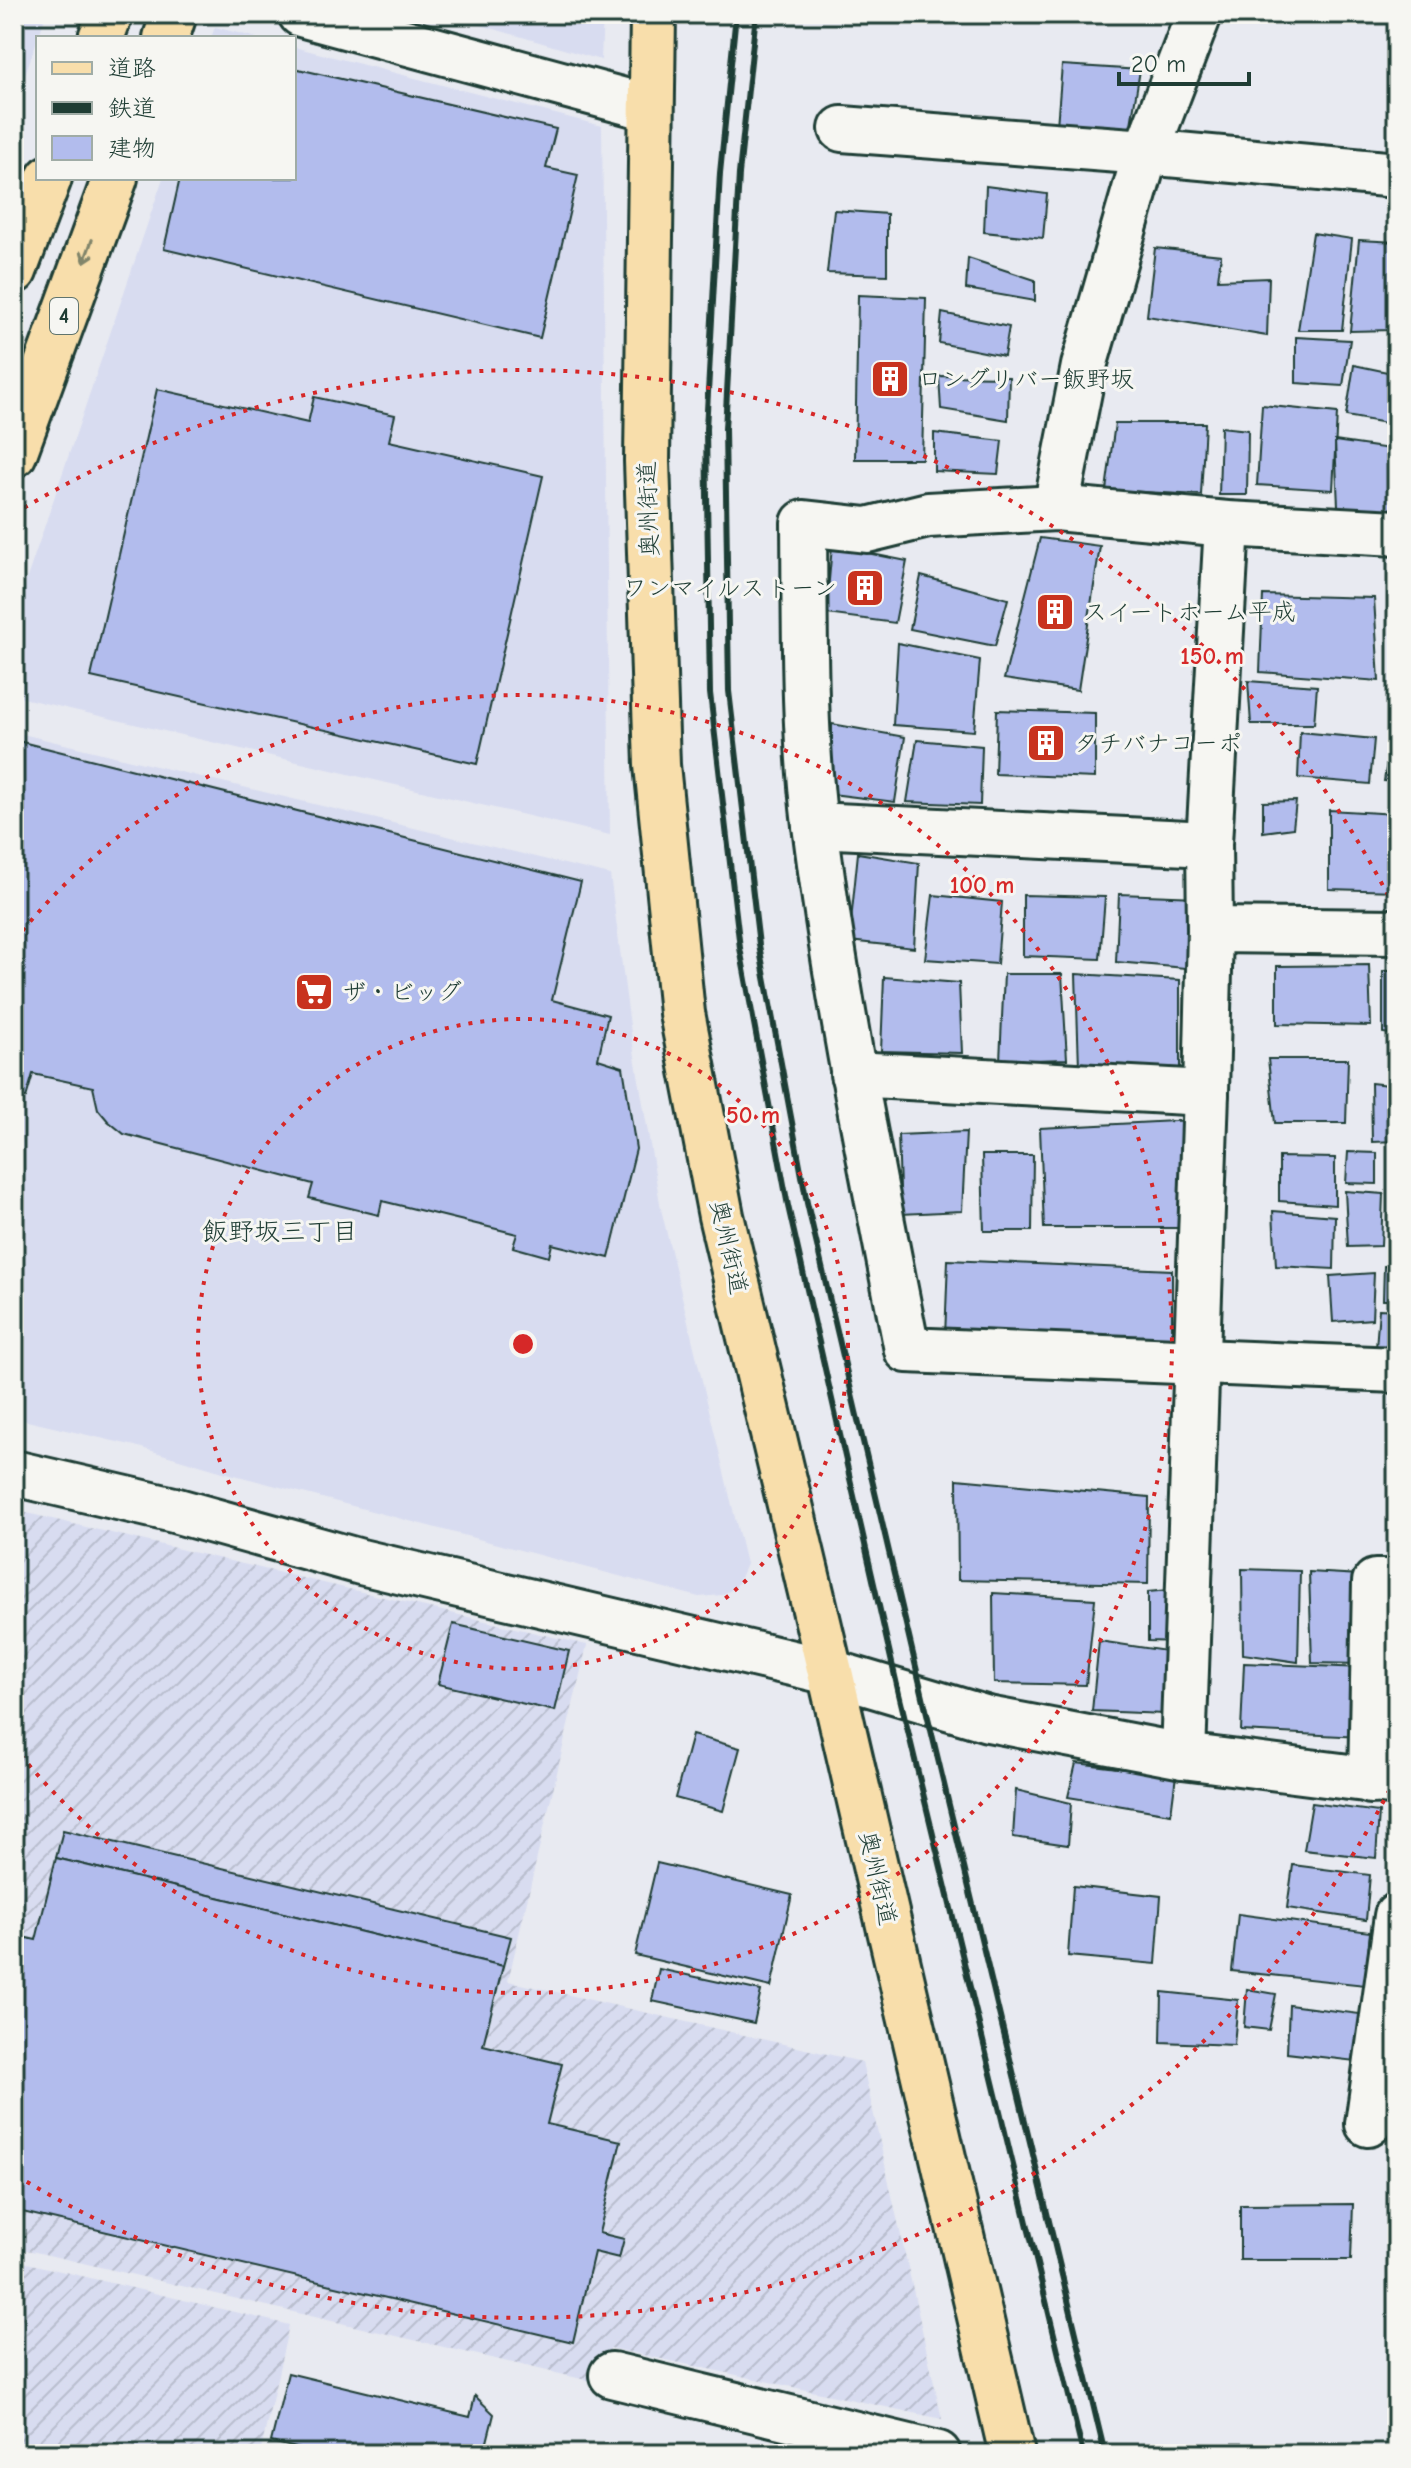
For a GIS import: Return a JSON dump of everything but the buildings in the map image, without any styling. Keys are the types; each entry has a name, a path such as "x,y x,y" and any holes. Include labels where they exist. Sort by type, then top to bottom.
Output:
{"main road":[{"path":"102,36 110,14"},
{"path":"167,36 174,14"},
{"name":"奥州街道","path":"653,14 647,461 657,765 682,1013 721,1216 1012,2454"},
{"path":"14,271 48,180"},
{"name":"4","path":"14,454 114,180"}],"street":[{"path":"301,14 650,108"},
{"path":"1056,508 1084,366 1146,152 1199,14"},
{"path":"842,129 1397,175"},
{"path":"1397,533 1227,524 1056,508 928,515 867,530 804,523 806,716 815,825 853,1074 907,1350 1397,1370"},
{"path":"1183,1756 1206,1093 1209,844 1227,524"},
{"path":"815,825 1209,844"},
{"path":"1210,930 1397,932"},
{"path":"853,1074 1206,1093"},
{"path":"14,1473 174,1510 361,1562 830,1672 988,1719 1183,1756 1384,1782 1375,1582 1397,1582"},
{"path":"1368,2124 1390,2014 1397,1916"},
{"path":"612,2375 938,2454"}],"shaded area":[{"path":"14,14 42,14 44,21 36,36 14,105"},
{"path":"443,14 603,14 601,60"},
{"path":"215,27 249,36 212,36"},
{"path":"296,48 602,126 610,835 14,696 14,616 162,180 296,180"},
{"path":"14,732 610,875 631,1033 661,1209 746,1564 736,1587 722,1595 699,1597 135,1446 14,1418"},
{"path":"14,1510 587,1645 508,1981 862,2062 942,2419 610,2348 599,2383 14,2247"},
{"path":"14,2260 289,2325 260,2454 14,2454"}],"railway":[{"path":"736,14 720,173 706,429 710,693 740,948 788,1206 899,1694 1083,2454"},
{"path":"756,14 739,174 725,429 729,691 759,945 807,1203 1105,2454"}],"place":[{"name":"ロングリバー飯野坂","path":"890,379"},
{"name":"ワンマイルストーン","path":"865,588"},
{"name":"スイートホーム平成","path":"1055,612"},
{"name":"タチバナコーポ","path":"1046,743"},
{"name":"ザ・ビッグ","path":"314,992"}],"district":[{"name":"飯野坂三丁目","path":"280,1232"}]}
